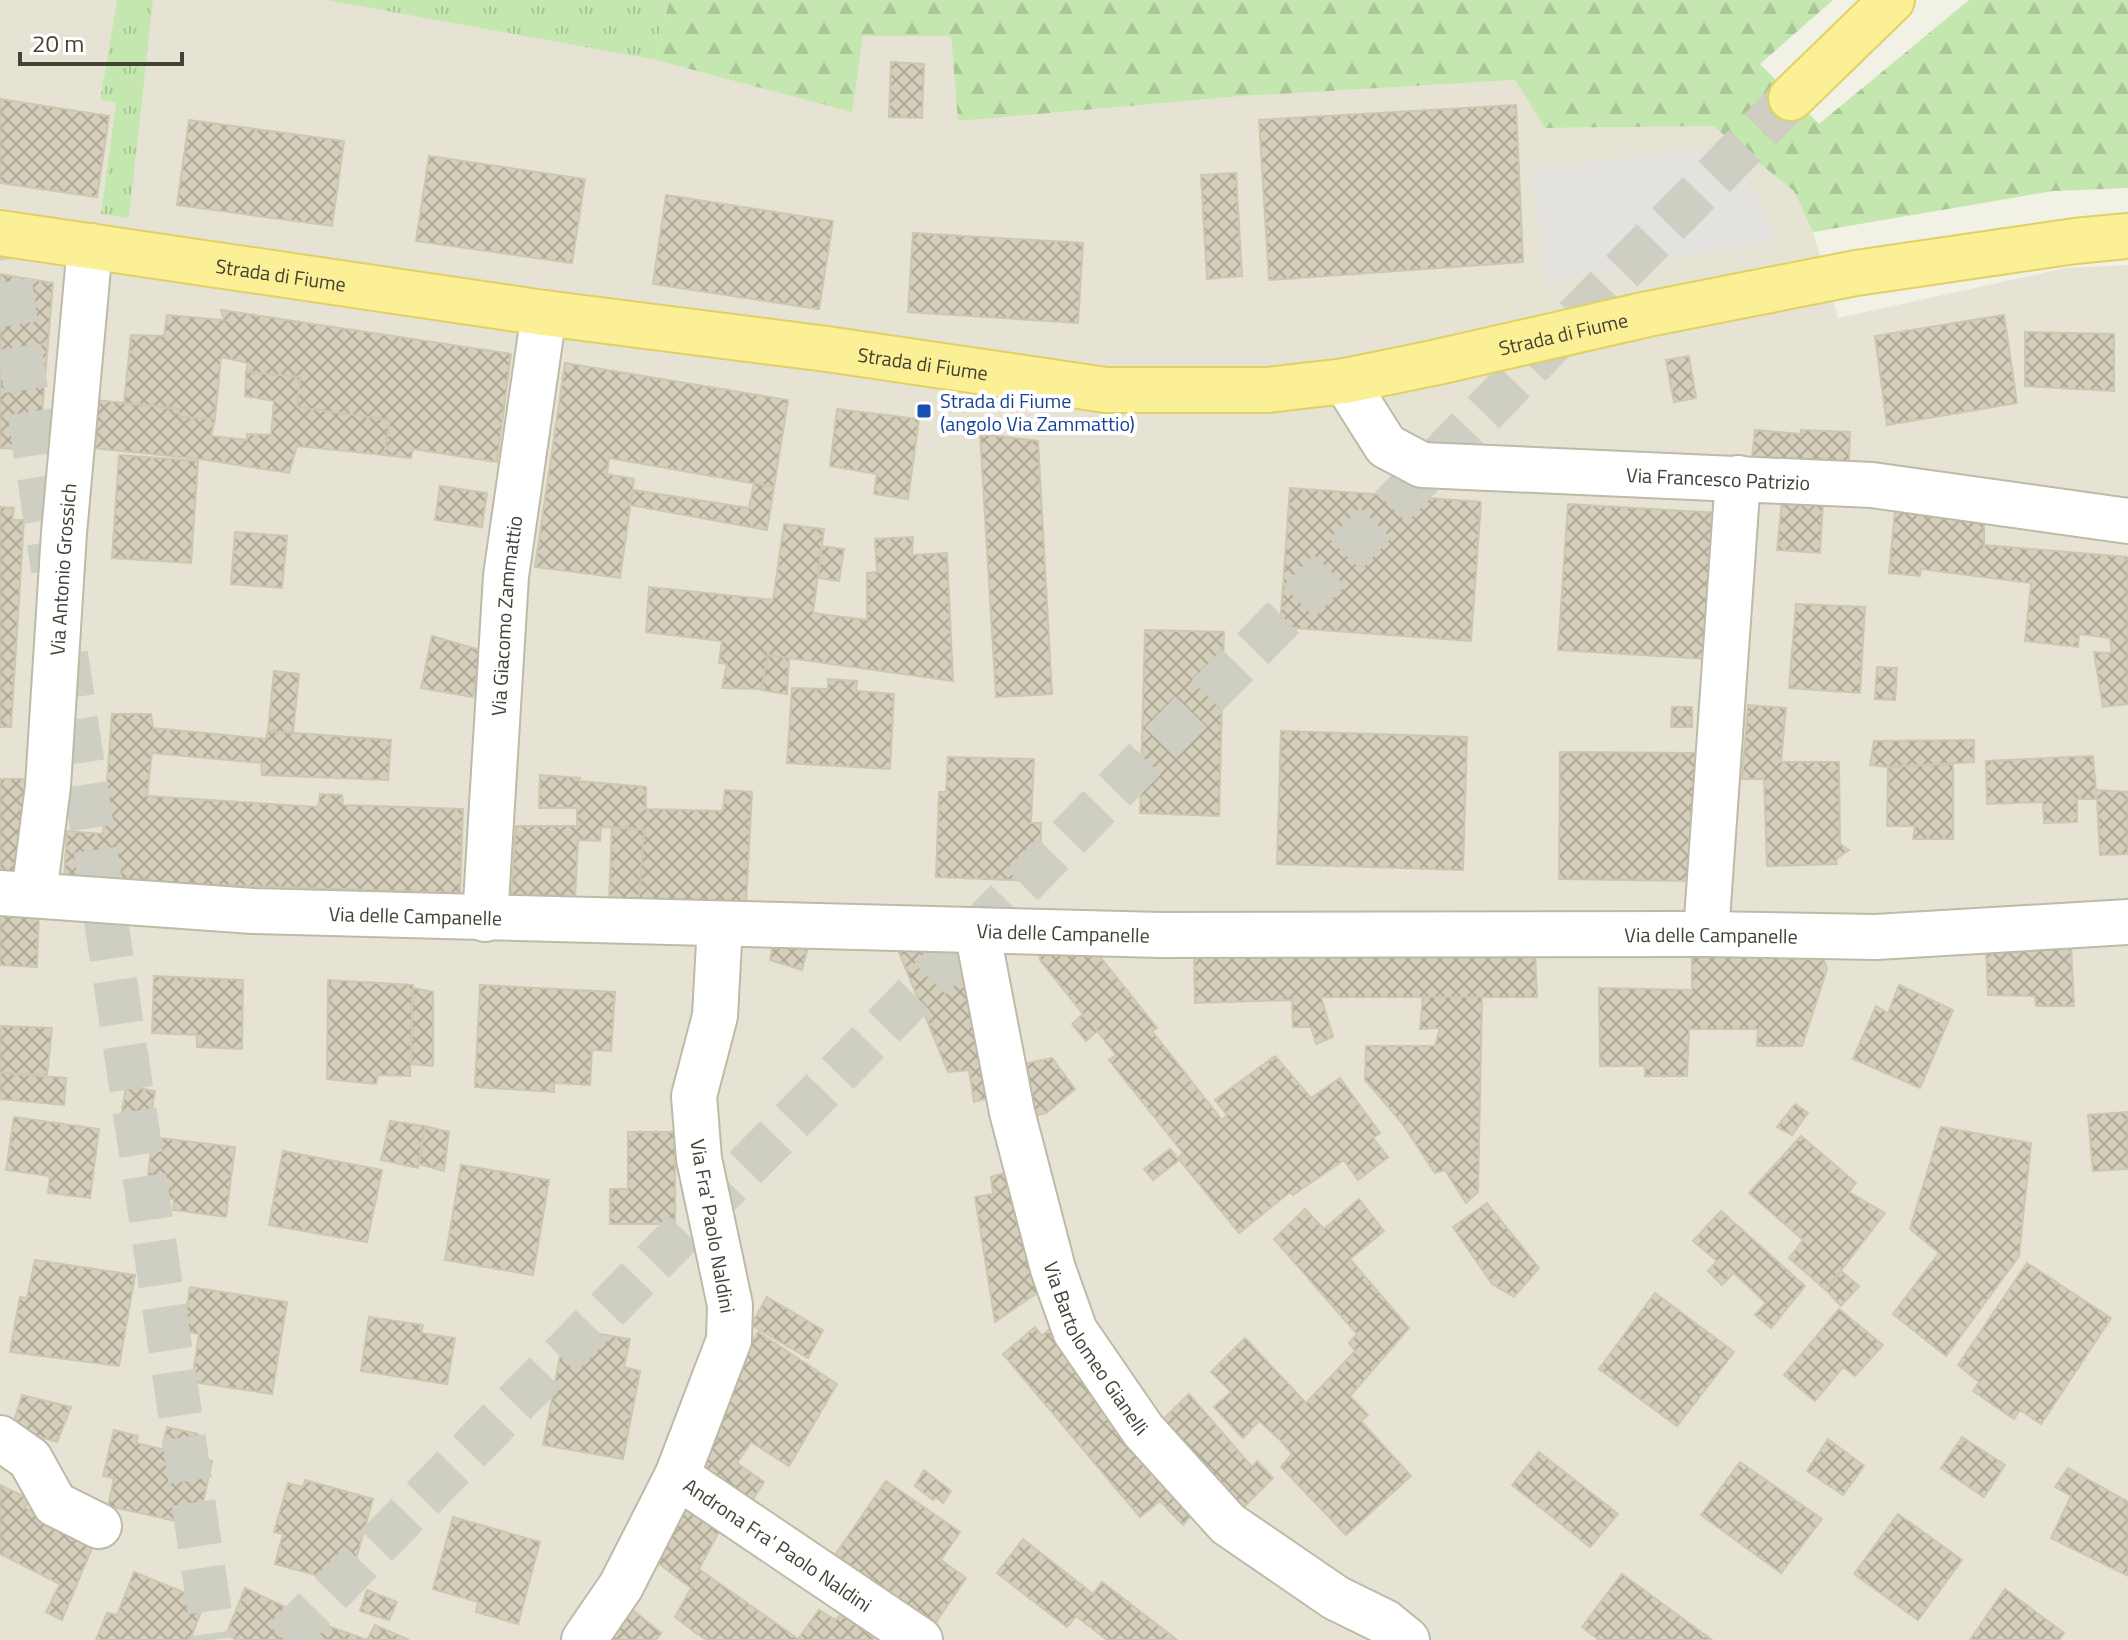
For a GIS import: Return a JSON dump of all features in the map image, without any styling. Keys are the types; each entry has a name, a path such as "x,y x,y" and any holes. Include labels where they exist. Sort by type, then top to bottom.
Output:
{"main road":[{"path":"1791,98 1892,0"},
{"name":"Strada di Fiume","path":"0,233 544,313 827,349 1106,390 1268,390 1345,381 1648,314 1826,279 2075,241 2128,236"}],"street":[{"name":"Via Antonio Grossich","path":"17,894 48,786 64,533 90,246"},
{"name":"Via Giacomo Zammattio","path":"485,919 506,576 544,313"},
{"name":"Via Francesco Patrizio","path":"1345,381 1386,446 1422,465 1872,485 2128,521"},
{"path":"1706,934 1738,478"},
{"name":"Via delle Campanelle","path":"17,894 253,911 1161,935 1706,934 1876,937 2128,922"},
{"name":"Via Fra' Paolo Naldini","path":"584,1640 621,1586 677,1476 729,1340 730,1305 699,1159 694,1096 715,1016 720,924"},
{"name":"Via Bartolomeo Gianelli","path":"977,930 1012,1112 1053,1269 1075,1331 1143,1430 1228,1524 1336,1598 1385,1622 1407,1640"},
{"path":"0,1438 30,1459 55,1504 99,1526"},
{"name":"Androna Fra' Paolo Naldini","path":"677,1476 920,1640"}],"shaded area":[{"path":"0,0 117,0 100,99 116,102 101,213 128,218 153,0 326,0 656,60 852,111 863,36 951,36 958,121 1243,96 1515,80 1545,128 1713,126 1794,191 1813,232 1838,318 2066,268 2128,265 2128,1640 0,1640"},
{"path":"1703,149 1718,178 1741,177 1758,199 1776,239 1546,282 1532,169"}],"green space":[{"path":"117,0 153,0 129,218 101,214 116,102 100,100"},
{"path":"326,0 669,0 656,60"},
{"path":"669,0 1833,0 1760,64 1819,124 1969,0 2128,0 2128,188 2053,191 1813,232 1794,191 1713,126 1545,128 1515,80 1243,96 958,121 951,36 863,36 852,112 656,60"}],"building":[{"path":"891,62 924,64 922,118 889,117"},
{"path":"0,99 109,116 97,197 0,183"},
{"path":"1516,105 1523,262 1269,280 1259,120"},
{"path":"189,120 344,141 332,226 177,205"},
{"path":"429,156 585,179 572,263 416,241"},
{"path":"1236,173 1242,276 1207,279 1201,175"},
{"path":"666,195 833,221 819,309 653,284"},
{"path":"913,233 1083,243 1078,323 908,312"},
{"path":"0,274 53,283 39,450 0,448"},
{"path":"221,310 511,354 497,462 413,449 411,458 384,455 390,420 297,407 300,377 246,372 248,363 221,357 215,419 179,417 179,409 124,403 131,335 164,336 167,315 224,320"},
{"path":"2004,315 2017,403 1887,425 1875,336"},
{"path":"2025,332 2114,334 2114,391 2025,386"},
{"path":"1689,356 1696,398 1674,402 1666,360"},
{"path":"565,363 788,400 774,487 609,458 607,474 634,479 620,578 535,567"},
{"path":"246,372 300,377 297,407 390,420 384,455 297,446 289,473 200,459 93,448 97,400 179,409 179,417 215,419 211,436 247,440 247,434 271,435 274,401 245,396"},
{"path":"837,409 919,419 908,499 874,494 877,474 830,466"},
{"path":"1755,430 1801,434 1801,430 1850,432 1849,463 1752,457"},
{"path":"980,434 1038,441 1052,694 996,697"},
{"path":"119,455 198,461 191,563 112,558"},
{"path":"754,483 774,487 767,530 630,505 633,490 749,508"},
{"path":"440,486 487,493 482,527 435,520"},
{"path":"1290,488 1481,502 1471,641 1280,627"},
{"path":"1782,501 1823,503 1820,553 1777,550"},
{"path":"1568,504 1718,513 1708,659 1558,650"},
{"path":"0,507 14,508 12,520 24,520 11,727 0,727"},
{"path":"1895,510 1984,519 1984,545 2128,557 2128,704 2103,707 2094,652 2112,653 2110,638 2079,634 2078,647 2025,641 2031,583 1921,569 1920,576 1889,573"},
{"path":"784,524 824,529 813,613 867,620 867,573 877,572 875,539 913,537 912,555 947,553 953,681 768,655 762,689 722,688 727,664 719,663 722,641 646,632 649,587 773,600"},
{"path":"235,532 287,536 282,588 231,584"},
{"path":"822,546 844,549 839,581 818,578"},
{"path":"1796,604 1865,607 1860,693 1789,688"},
{"path":"1145,630 1224,632 1219,816 1140,813"},
{"path":"432,636 480,650 473,697 421,688"},
{"path":"768,655 789,658 787,694 761,690"},
{"path":"1877,667 1897,668 1895,700 1875,699"},
{"path":"274,671 299,674 293,733 268,731"},
{"path":"828,679 857,681 856,691 894,694 890,769 787,763 792,688 828,689"},
{"path":"1748,705 1786,708 1781,762 1839,762 1840,844 1849,850 1836,859 1837,864 1767,866 1764,779 1742,779"},
{"path":"1672,707 1692,707 1692,727 1671,727"},
{"path":"112,714 151,714 153,728 266,739 268,731 391,740 388,780 262,775 261,763 152,753 147,796 318,807 320,794 342,795 343,805 463,809 460,893 64,880 67,831 103,834"},
{"path":"1281,731 1467,737 1463,870 1277,864"},
{"path":"1974,740 1974,762 1888,767 1870,765 1874,741"},
{"path":"1560,752 1696,753 1694,881 1559,879"},
{"path":"2093,756 2096,790 2128,792 2128,854 2100,855 2097,799 2077,799 2077,822 2044,823 2043,802 1987,804 1986,761"},
{"path":"948,757 1034,759 1031,823 1041,823 1040,881 936,877 939,792 946,792"},
{"path":"1953,764 1953,839 1913,839 1915,826 1887,826 1888,767"},
{"path":"540,775 646,787 646,809 723,811 725,790 752,792 746,904 638,902 644,830 601,827 600,841 578,840 575,899 511,896 516,826 577,826 577,808 539,808"},
{"path":"0,779 27,779 15,879 0,878"},
{"path":"612,827 644,830 639,899 609,899"},
{"path":"0,909 39,910 37,967 0,965"},
{"path":"774,938 810,940 802,970 770,960"},
{"path":"915,945 955,952 981,1014 995,1096 974,1102 969,1070 948,1072 898,950"},
{"path":"2071,947 2074,1006 2036,1006 2035,996 1988,995 1986,948"},
{"path":"1039,948 1093,948 1157,1028 1152,1031 1222,1120 1227,1115 1215,1100 1275,1056 1311,1098 1340,1078 1380,1133 1373,1138 1388,1157 1358,1180 1344,1160 1293,1195 1290,1192 1239,1233 1178,1158 1183,1153 1109,1060 1116,1055 1097,1031 1086,1041 1072,1024 1083,1014 1040,960"},
{"path":"1535,949 1537,997 1321,997 1333,1037 1316,1044 1311,1027 1293,1027 1292,1000 1195,1003 1194,956"},
{"path":"1692,953 1822,954 1827,969 1802,1046 1757,1046 1758,1029 1689,1029 1687,1076 1645,1076 1645,1066 1600,1066 1599,988 1692,990"},
{"path":"154,976 243,980 242,1049 197,1047 197,1035 152,1033"},
{"path":"328,980 413,985 410,1076 378,1075 376,1084 327,1079"},
{"path":"480,985 615,992 611,1051 592,1050 590,1085 554,1083 554,1092 475,1087"},
{"path":"1899,985 1953,1010 1920,1088 1853,1059 1876,1006 1888,1013"},
{"path":"413,988 433,992 433,1066 411,1064"},
{"path":"1423,997 1482,997 1478,1192 1466,1203 1445,1170 1435,1173 1402,1123 1365,1080 1366,1046 1435,1046 1440,1028 1420,1029"},
{"path":"0,1026 52,1028 47,1075 0,1073"},
{"path":"1052,1058 1075,1089 1046,1113 1025,1118 1014,1066"},
{"path":"0,1073 66,1078 64,1105 0,1099"},
{"path":"126,1086 155,1091 148,1134 119,1131"},
{"path":"1795,1104 1808,1113 1792,1135 1777,1127"},
{"path":"2128,1112 2128,1169 2093,1171 2088,1115"},
{"path":"14,1117 99,1129 90,1198 48,1193 50,1176 6,1170"},
{"path":"390,1121 425,1126 418,1168 381,1160"},
{"path":"425,1126 449,1132 444,1171 419,1164"},
{"path":"1941,1127 2031,1143 2019,1256 1946,1356 1893,1314 1939,1253 1910,1229"},
{"path":"628,1132 675,1132 675,1224 610,1224 610,1189 628,1189"},
{"path":"1801,1136 1856,1183 1849,1192 1885,1213 1826,1290 1789,1258 1803,1240 1749,1193"},
{"path":"152,1137 235,1147 226,1217 173,1210 174,1199 146,1196"},
{"path":"1170,1149 1179,1160 1153,1180 1144,1169"},
{"path":"283,1151 382,1170 367,1242 269,1225"},
{"path":"461,1165 549,1180 533,1275 445,1260"},
{"path":"1014,1170 1041,1290 995,1322 975,1197 993,1194 991,1177"},
{"path":"1359,1199 1384,1231 1350,1259 1409,1328 1350,1396 1368,1415 1361,1421 1411,1476 1346,1535 1281,1467 1292,1454 1280,1440 1259,1421 1243,1438 1214,1407 1231,1392 1211,1372 1245,1338 1306,1403 1355,1351 1349,1343 1357,1334 1274,1239 1305,1209 1324,1229"},
{"path":"1487,1203 1539,1268 1514,1297 1492,1284 1453,1227"},
{"path":"1721,1211 1805,1286 1771,1328 1755,1315 1766,1303 1734,1273 1722,1285 1708,1271 1717,1261 1693,1241"},
{"path":"35,1260 135,1275 119,1366 10,1352 20,1297 27,1298"},
{"path":"2027,1263 2111,1318 2041,1424 2020,1410 2014,1419 1973,1391 1979,1382 1958,1365"},
{"path":"1841,1271 1859,1286 1841,1306 1826,1290"},
{"path":"190,1287 287,1302 272,1394 192,1382 199,1334 183,1331"},
{"path":"1655,1293 1734,1352 1677,1426 1599,1369"},
{"path":"767,1297 823,1330 808,1358 751,1325"},
{"path":"1839,1309 1883,1345 1855,1376 1843,1367 1815,1401 1784,1375"},
{"path":"369,1317 423,1325 421,1333 455,1338 447,1384 361,1371"},
{"path":"1055,1324 1198,1506 1183,1525 1160,1501 1140,1517 1003,1354 1035,1327 1042,1336"},
{"path":"570,1329 630,1339 624,1367 640,1371 623,1459 543,1445 560,1356 565,1356"},
{"path":"758,1332 837,1384 789,1466 751,1442 737,1463 764,1482 741,1518 692,1456 703,1427"},
{"path":"1189,1394 1252,1467 1257,1461 1273,1478 1238,1513 1157,1425"},
{"path":"22,1395 71,1407 57,1442 12,1428"},
{"path":"167,1427 198,1434 195,1451 163,1445"},
{"path":"114,1430 138,1436 136,1443 212,1461 198,1526 108,1506 114,1478 103,1476"},
{"path":"1962,1437 2005,1465 1984,1497 1941,1468"},
{"path":"1828,1439 1864,1466 1843,1495 1807,1471"},
{"path":"1539,1452 1618,1514 1590,1547 1512,1485"},
{"path":"1740,1462 1822,1519 1781,1573 1701,1515"},
{"path":"2068,1468 2128,1502 2128,1576 2051,1538 2071,1496 2055,1487"},
{"path":"924,1470 951,1491 943,1503 936,1497 933,1500 915,1486"},
{"path":"305,1480 373,1499 349,1584 275,1564 283,1534 274,1532 288,1483 303,1487"},
{"path":"886,1481 960,1532 941,1560 966,1578 934,1625 835,1555"},
{"path":"0,1485 29,1499 25,1508 94,1543 62,1620 46,1612 60,1584 0,1554"},
{"path":"677,1495 722,1526 699,1569 798,1639 819,1610 836,1620 841,1614 874,1637 873,1640 707,1640 697,1634 675,1617 691,1588 646,1554"},
{"path":"1898,1514 1962,1560 1918,1620 1854,1574"},
{"path":"453,1517 540,1542 518,1624 476,1612 478,1602 433,1589"},
{"path":"1023,1539 1093,1594 1102,1582 1177,1640 1107,1640 1076,1616 1067,1627 997,1573"},
{"path":"134,1572 205,1601 190,1640 96,1640 107,1613 117,1615"},
{"path":"1622,1574 1712,1640 1599,1640 1582,1627"},
{"path":"245,1588 319,1623 367,1640 237,1640 226,1635"},
{"path":"2005,1589 2064,1633 2059,1640 1970,1640"},
{"path":"367,1590 397,1602 389,1620 360,1611"},
{"path":"628,1606 661,1633 656,1640 599,1640"},
{"path":"375,1625 409,1640 367,1640"}],"tunnel":[{"path":"284,1640 1791,98"},
{"path":"0,216 53,570"},
{"path":"66,654 214,1640"}],"place":[{"name":"Strada di Fiume (angolo Via Zammattio)","path":"924,411"}]}
